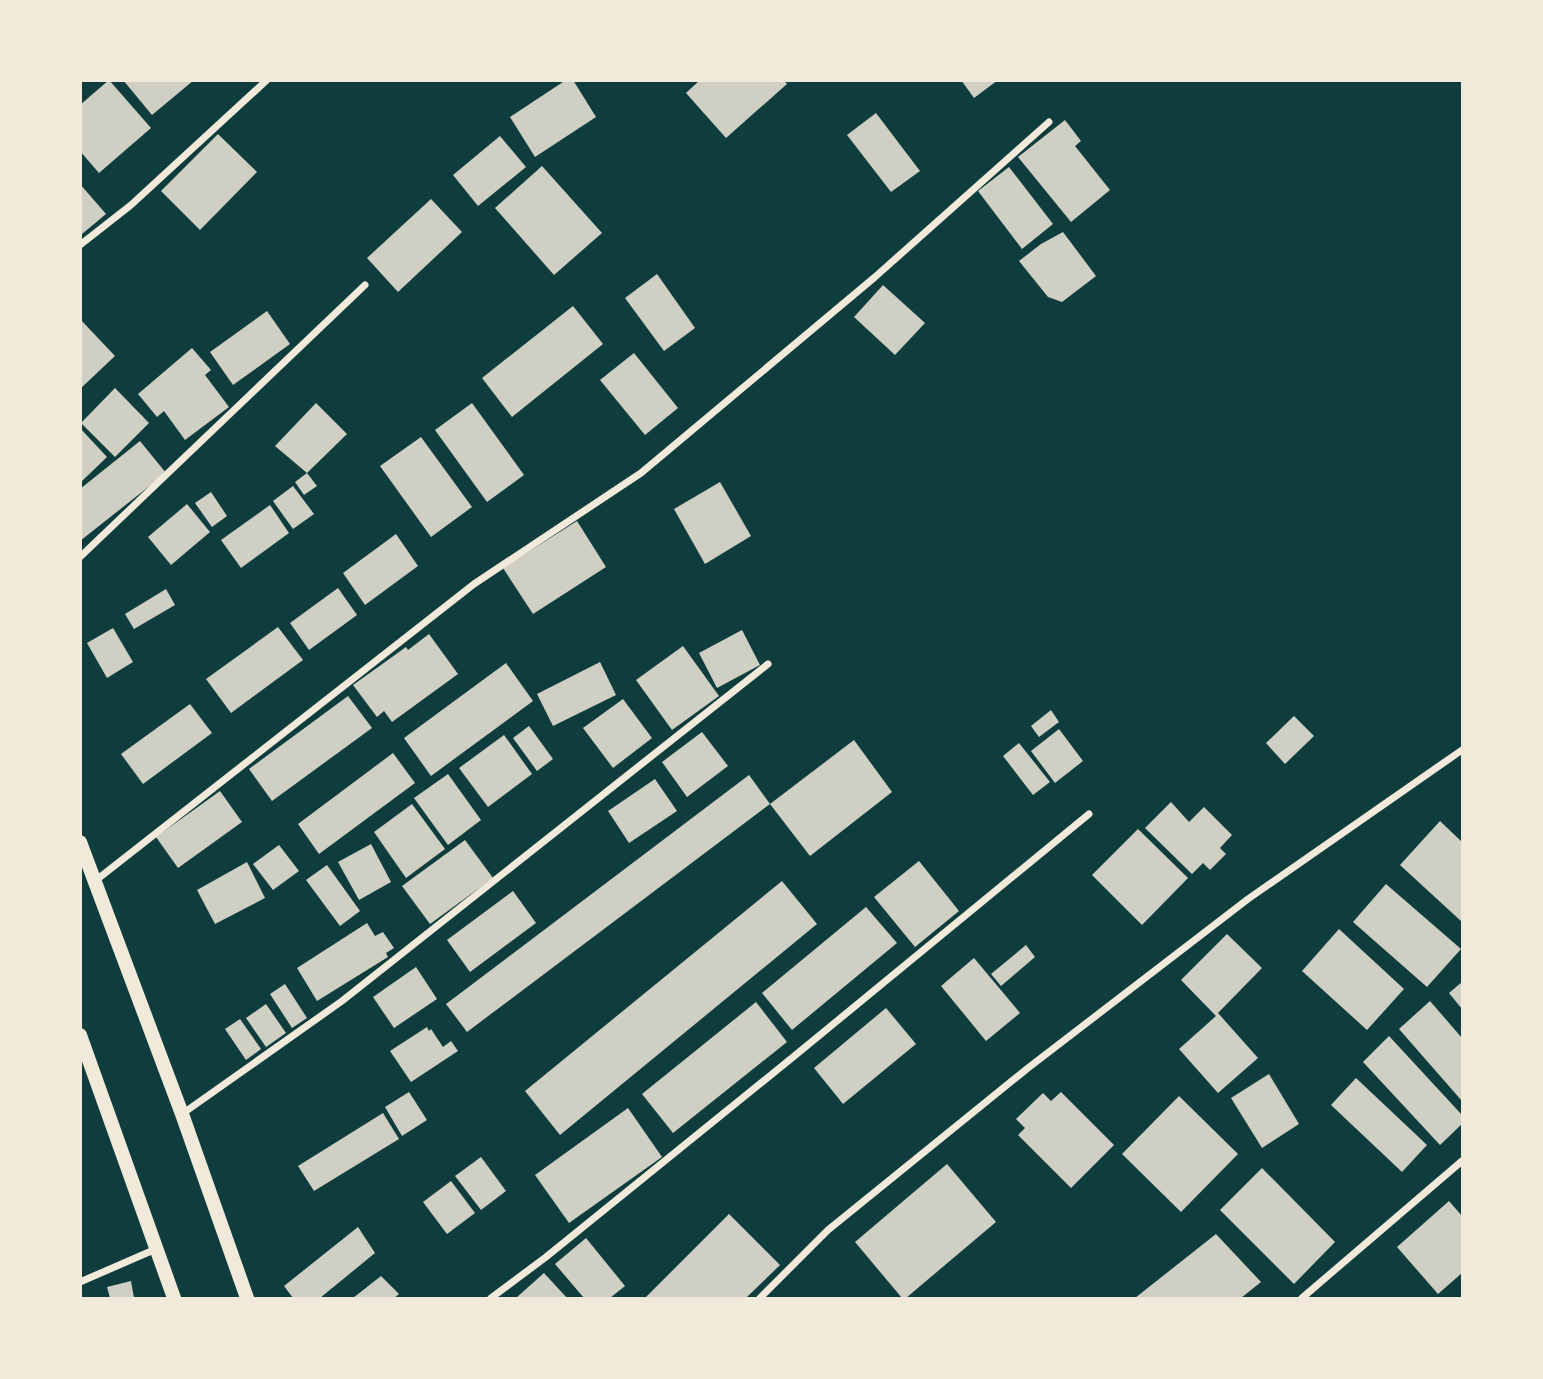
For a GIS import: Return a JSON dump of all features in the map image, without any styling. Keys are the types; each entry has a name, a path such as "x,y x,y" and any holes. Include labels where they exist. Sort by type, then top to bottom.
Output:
{"main road":[{"path":"80,842 182,1114 247,1298"},
{"path":"82,1043 174,1298"}],"street":[{"path":"80,245 131,205 267,80"},
{"path":"95,881 474,584 641,474 875,277 1049,122"},
{"path":"80,557 365,285"},
{"path":"182,1114 342,1001 768,664"},
{"path":"760,1298 828,1230 1028,1068 1248,899 1462,750"},
{"path":"491,1298 546,1257 808,1045 1088,814"},
{"path":"1302,1298 1462,1161"},
{"path":"80,1282 156,1249"}],"building":[{"path":"109,80 151,128 99,173 80,151 80,105"},
{"path":"123,80 194,80 152,115"},
{"path":"566,80 573,80 596,117 535,157 510,117"},
{"path":"700,80 784,80 787,84 726,138 686,93"},
{"path":"961,80 998,80 974,98"},
{"path":"876,113 920,171 891,192 847,135"},
{"path":"1065,120 1081,141 1075,146 1110,190 1071,222 1018,157"},
{"path":"218,134 257,172 200,230 161,191"},
{"path":"500,136 526,167 478,206 453,175"},
{"path":"542,166 602,233 554,275 495,208"},
{"path":"1009,167 1053,224 1022,249 978,191"},
{"path":"80,184 106,214 82,234 80,232"},
{"path":"431,199 462,232 398,292 367,258"},
{"path":"1063,232 1096,276 1062,302 1048,297 1019,261"},
{"path":"657,274 695,328 664,351 625,298"},
{"path":"883,285 925,323 895,355 854,317"},
{"path":"573,306 603,344 512,417 482,378"},
{"path":"267,311 290,344 233,385 210,352"},
{"path":"80,319 115,356 80,389"},
{"path":"192,348 211,370 205,375 229,407 185,440 164,411 157,417 138,394"},
{"path":"634,353 678,408 645,435 600,380"},
{"path":"115,388 149,423 115,457 81,423"},
{"path":"316,403 347,434 307,473 275,446"},
{"path":"472,403 524,475 487,502 435,430"},
{"path":"80,428 107,457 80,483"},
{"path":"421,437 472,507 431,537 380,466"},
{"path":"140,441 166,473 80,541 80,489"},
{"path":"307,473 317,486 304,495 295,482"},
{"path":"720,482 751,536 705,564 674,509"},
{"path":"293,486 314,514 293,529 273,501"},
{"path":"211,492 227,516 212,527 195,503"},
{"path":"187,504 210,532 171,565 148,537"},
{"path":"270,505 289,533 241,568 221,540"},
{"path":"577,521 606,567 533,614 503,568"},
{"path":"396,534 418,566 365,605 343,573"},
{"path":"338,588 357,615 309,650 290,623"},
{"path":"166,589 175,605 134,629 125,614"},
{"path":"278,627 303,660 231,713 206,679"},
{"path":"113,628 133,662 107,678 87,643"},
{"path":"742,630 760,665 717,688 699,653"},
{"path":"429,634 458,674 392,722 384,711 377,717 353,685"},
{"path":"683,646 719,696 672,730 636,680"},
{"path":"600,662 616,695 553,726 537,694"},
{"path":"506,663 533,701 431,776 404,738"},
{"path":"348,696 372,728 272,801 249,769"},
{"path":"623,699 652,738 613,768 583,728"},
{"path":"190,704 212,733 143,784 121,754"},
{"path":"1051,710 1059,722 1039,737 1031,726"},
{"path":"1294,716 1314,736 1285,764 1266,743"},
{"path":"529,726 553,759 537,771 513,738"},
{"path":"1059,729 1083,761 1055,783 1031,751"},
{"path":"702,732 728,766 687,797 662,762"},
{"path":"504,735 532,774 488,807 459,768"},
{"path":"854,740 892,792 810,856 770,804"},
{"path":"1019,743 1050,782 1033,795 1003,756"},
{"path":"393,753 415,783 319,854 298,824"},
{"path":"448,774 481,820 448,845 414,798"},
{"path":"749,775 770,804 467,1032 446,1004"},
{"path":"655,779 677,811 629,843 608,811"},
{"path":"220,791 242,822 178,868 156,837"},
{"path":"1171,802 1189,822 1204,807 1232,835 1220,848 1226,854 1210,870 1203,863 1192,874 1145,828"},
{"path":"412,804 445,849 406,878 374,832"},
{"path":"1440,821 1462,842 1462,922 1400,865"},
{"path":"1138,829 1188,878 1142,925 1092,875"},
{"path":"465,840 493,878 430,924 402,886"},
{"path":"371,844 391,882 359,900 338,862"},
{"path":"279,845 299,871 273,890 253,864"},
{"path":"919,861 959,911 915,947 874,897"},
{"path":"247,862 265,898 215,924 197,890"},
{"path":"327,865 360,911 340,926 306,880"},
{"path":"782,881 817,924 560,1135 525,1091"},
{"path":"1386,884 1461,949 1427,987 1353,922"},
{"path":"513,891 536,923 470,972 447,940"},
{"path":"866,907 897,943 792,1030 762,993"},
{"path":"367,923 375,936 383,932 394,948 386,953 388,957 317,1001 297,968"},
{"path":"1339,929 1404,989 1367,1030 1302,971"},
{"path":"1227,934 1262,968 1218,1013 1258,1058 1218,1093 1179,1049 1216,1016 1181,980"},
{"path":"1026,945 1035,957 1001,986 991,974"},
{"path":"974,958 1020,1013 986,1041 941,986"},
{"path":"416,967 437,999 394,1028 373,997"},
{"path":"1462,982 1462,1009 1449,993"},
{"path":"285,984 307,1018 292,1028 270,994"},
{"path":"1430,1001 1462,1038 1462,1101 1399,1029"},
{"path":"756,1002 787,1042 673,1133 642,1094"},
{"path":"266,1004 286,1033 266,1047 246,1018"},
{"path":"886,1008 916,1044 843,1104 814,1068"},
{"path":"240,1019 261,1049 246,1060 225,1029"},
{"path":"427,1027 443,1047 451,1041 458,1051 411,1082 390,1051"},
{"path":"1389,1036 1462,1115 1462,1124 1440,1145 1363,1062"},
{"path":"1269,1074 1299,1124 1262,1148 1231,1098"},
{"path":"1356,1078 1427,1145 1402,1172 1331,1105"},
{"path":"409,1092 427,1120 402,1136 385,1107"},
{"path":"1061,1092 1114,1145 1071,1188 1018,1135 1025,1128 1016,1119 1043,1093 1051,1101"},
{"path":"1179,1096 1238,1154 1181,1212 1122,1154"},
{"path":"628,1108 662,1157 569,1223 535,1175"},
{"path":"383,1113 399,1139 314,1191 298,1166"},
{"path":"481,1157 506,1191 481,1210 455,1176"},
{"path":"947,1164 996,1222 906,1298 902,1298 855,1242"},
{"path":"1262,1168 1335,1242 1294,1284 1220,1210"},
{"path":"451,1181 475,1213 447,1234 423,1202"},
{"path":"1449,1201 1462,1216 1462,1273 1438,1294 1397,1247"},
{"path":"729,1214 780,1265 746,1298 646,1297"},
{"path":"358,1227 375,1253 320,1298 293,1298 284,1286"},
{"path":"1216,1234 1261,1282 1241,1298 1135,1298"},
{"path":"586,1238 625,1286 610,1298 584,1298 555,1264"},
{"path":"544,1273 567,1298 516,1298"},
{"path":"381,1276 399,1294 394,1298 353,1298"},
{"path":"131,1281 134,1298 110,1298 107,1287"}]}
